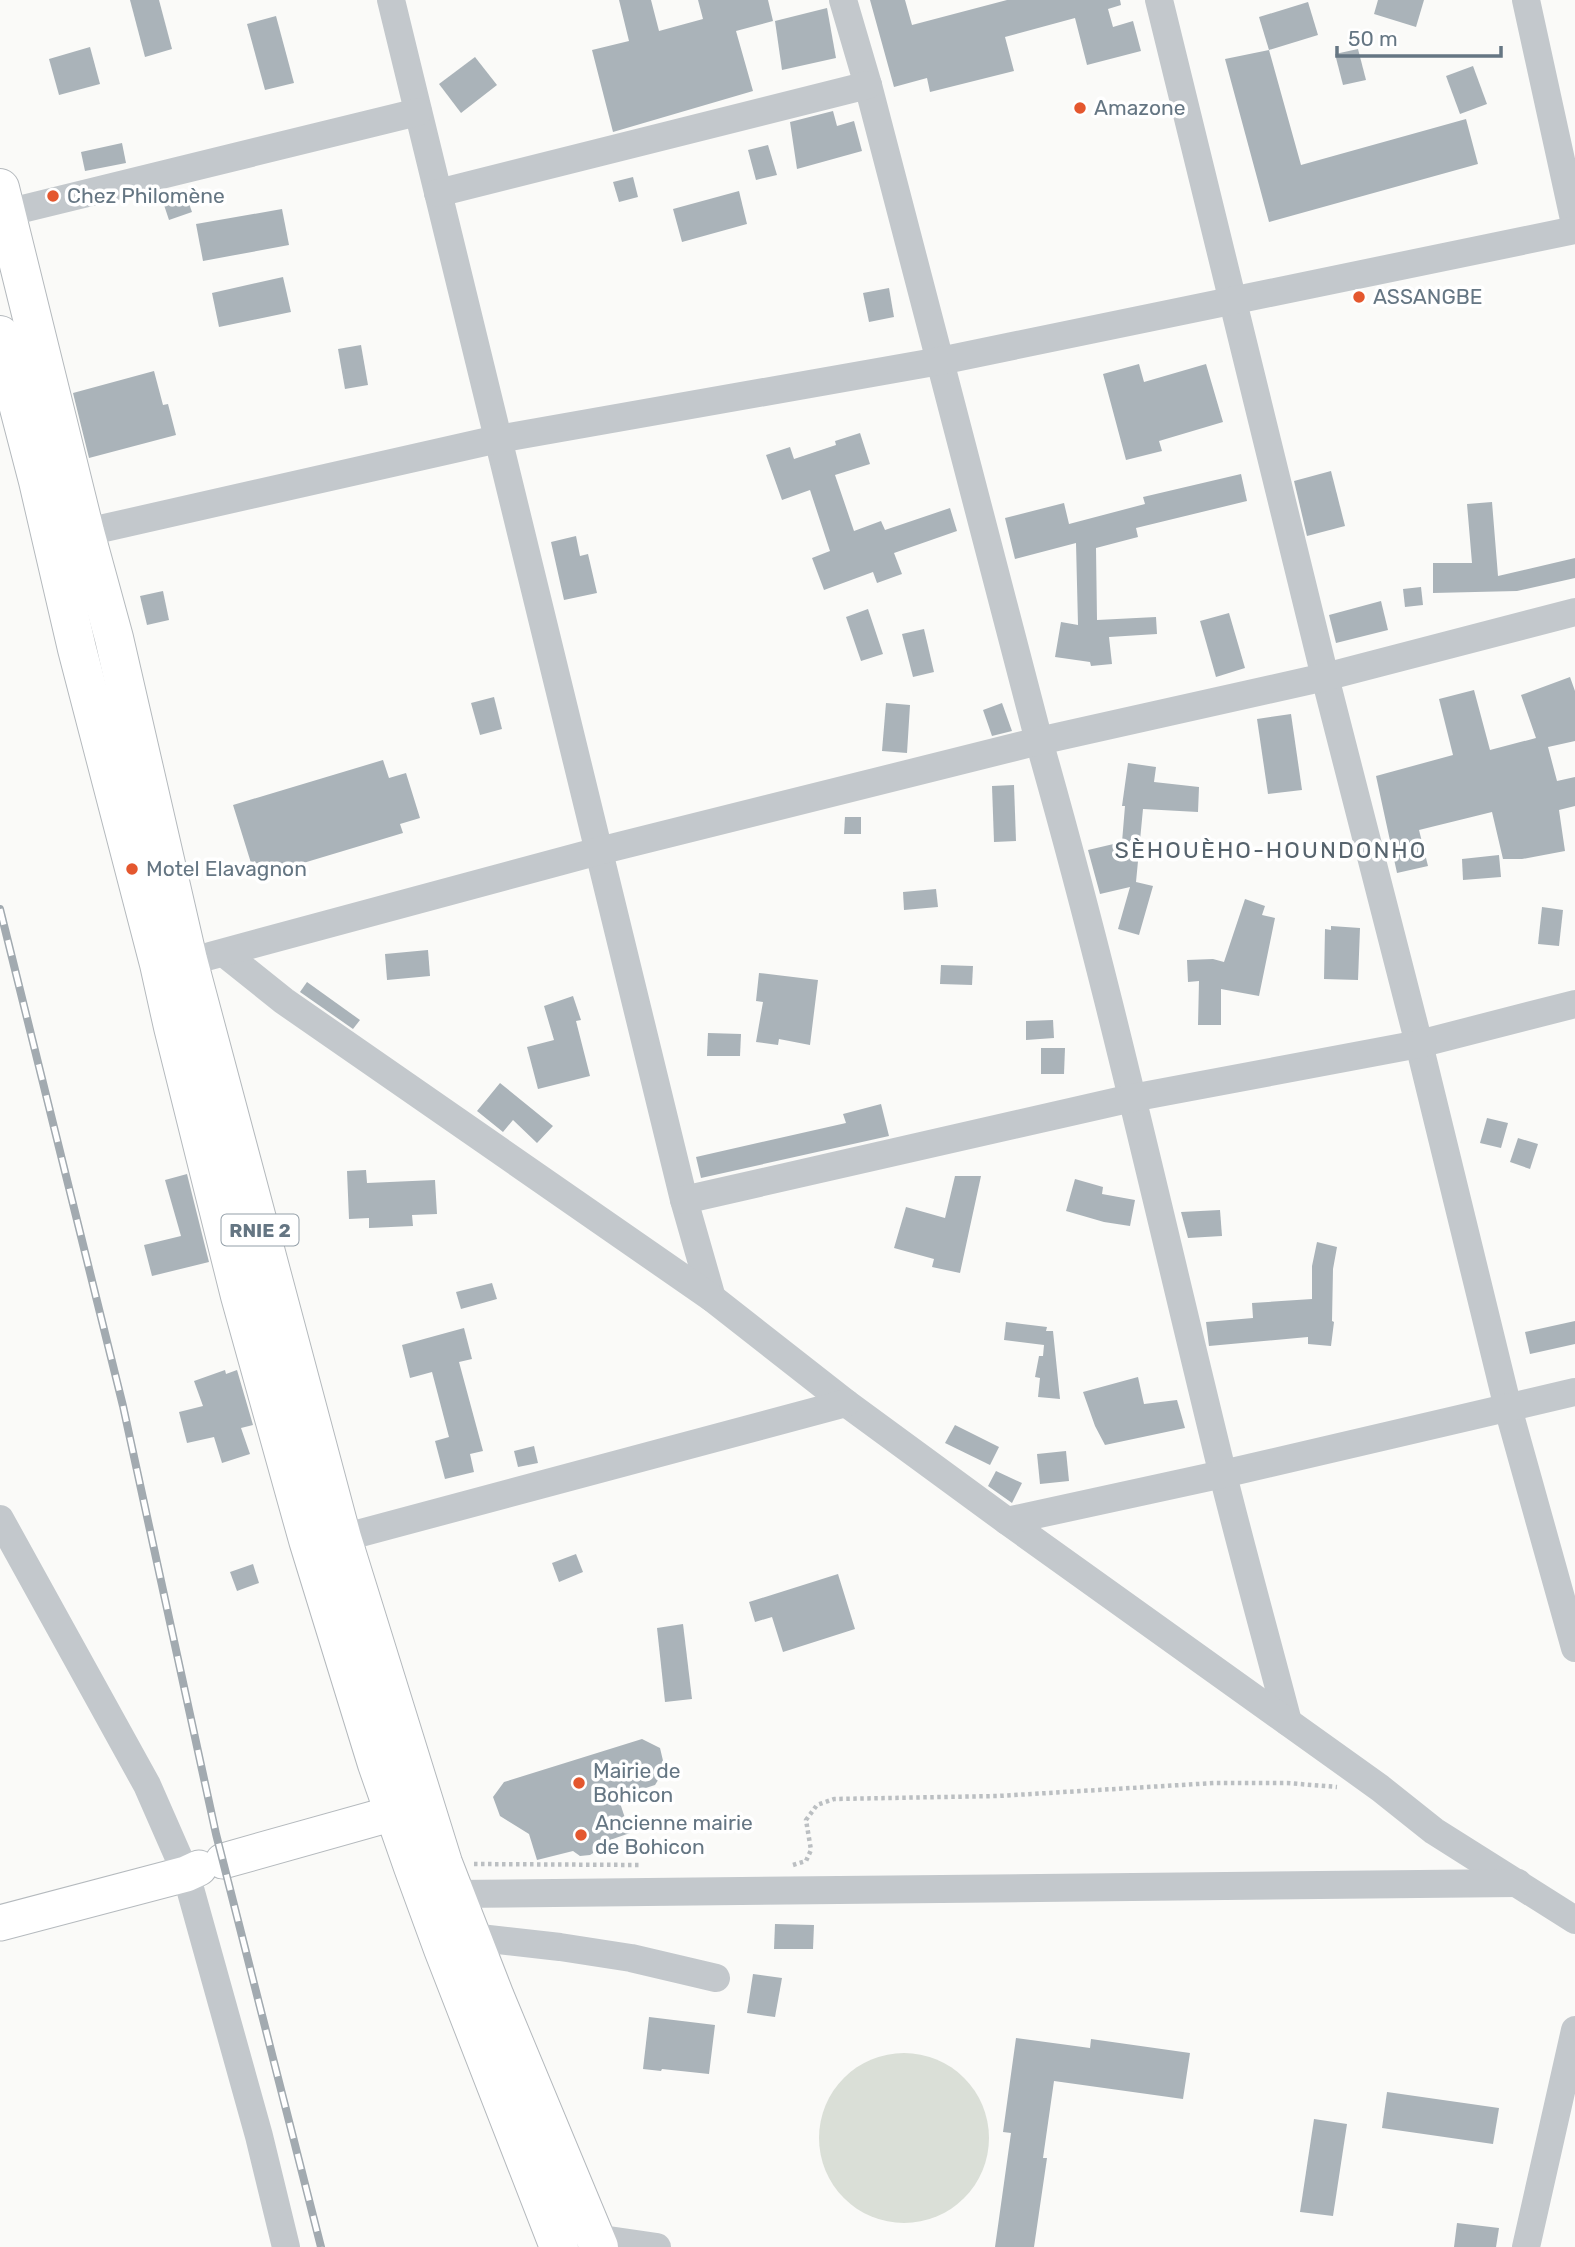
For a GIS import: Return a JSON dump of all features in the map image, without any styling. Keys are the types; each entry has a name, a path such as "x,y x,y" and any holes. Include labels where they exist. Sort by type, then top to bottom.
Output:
{"highway":[{"name":"RNIE 2","path":"3,200 69,536"},
{"name":"RNIE 2","path":"0,335 69,536 114,638 173,962 258,1291 308,1540 352,1624"},
{"name":"RNIE 2","path":"258,1291 342,1538 352,1624 408,1807 443,1949 584,2244"},
{"name":"RNIE 2","path":"408,1807 448,1879 495,1997 584,2244"}],"main road":[{"path":"0,1923 203,1868 408,1807"}],"street":[{"path":"391,0 684,1200 712,1298"},
{"path":"843,0 868,86 1059,814 1132,1098 1223,1474 1288,1722"},
{"path":"1159,0 1508,1408 1575,1648"},
{"path":"1526,0 1575,224"},
{"path":"438,193 868,86"},
{"path":"3,200 418,111"},
{"path":"69,536 498,439 940,361 1575,230"},
{"path":"173,962 225,953 334,921 600,851 1039,741 1325,677 1575,612"},
{"path":"225,953 284,1001 712,1298 846,1403 1380,1788 1434,1830 1575,1920"},
{"path":"684,1200 1132,1098 1419,1044 1575,1004"},
{"path":"1007,1521 1575,1392"},
{"path":"342,1538 846,1403"},
{"path":"0,1519 147,1785 203,1868 259,2136 286,2247"},
{"path":"448,1879 1518,1883"},
{"path":"471,1937 631,1958 716,1978"},
{"path":"1526,2247 1575,2030"},
{"path":"584,2244 657,2247"}],"path":[{"path":"780,1866 806,1861 811,1850 806,1820 817,1805 834,1800 999,1796 1214,1783 1287,1783 1380,1788"},
{"path":"448,1879 649,1866"}],"shaded area":[{"path":"904,2053 937,2059 964,2078 983,2105 989,2138 983,2171 964,2198 937,2217 904,2223 871,2217 844,2198 825,2171 819,2138 825,2105 844,2078 871,2059"}],"building":[{"path":"130,0 159,0 172,49 145,57"},
{"path":"619,0 651,0 659,31 703,19 698,0 768,0 773,21 736,31 753,91 613,132 592,50 629,41"},
{"path":"870,0 905,0 912,25 1007,0 1120,0 1121,5 1108,9 1113,27 1133,21 1141,51 1087,65 1075,18 1005,37 1014,71 930,92 927,78 894,87"},
{"path":"1378,0 1424,0 1416,27 1374,14"},
{"path":"1308,2 1318,35 1269,50 1259,17"},
{"path":"827,8 836,58 782,70 775,21"},
{"path":"276,16 294,83 265,90 247,24"},
{"path":"90,47 100,84 59,95 49,59"},
{"path":"1358,49 1366,80 1343,85 1335,54"},
{"path":"1269,50 1301,165 1466,119 1478,164 1269,222 1225,59"},
{"path":"475,57 497,85 461,113 439,84"},
{"path":"1473,66 1487,104 1460,114 1446,76"},
{"path":"833,111 837,126 854,121 862,151 797,169 790,122"},
{"path":"122,143 126,163 85,171 81,152"},
{"path":"768,145 777,175 756,180 748,150"},
{"path":"633,177 638,197 619,202 613,182"},
{"path":"739,191 747,224 682,242 673,209"},
{"path":"186,195 192,212 169,220 163,202"},
{"path":"282,209 289,245 203,261 196,224"},
{"path":"283,277 291,312 219,327 212,293"},
{"path":"889,288 894,317 869,322 863,293"},
{"path":"361,345 368,385 345,389 338,349"},
{"path":"1139,364 1144,382 1206,364 1223,422 1159,441 1162,451 1126,460 1103,374"},
{"path":"154,371 163,405 168,404 176,435 89,458 73,393"},
{"path":"860,433 870,464 835,475 854,531 881,521 885,530 950,508 957,531 894,553 902,574 877,583 873,572 824,590 812,558 830,551 810,490 782,500 766,455 790,447 794,459 836,445 835,441"},
{"path":"1331,471 1345,526 1307,536 1294,481"},
{"path":"1241,474 1247,501 1136,528 1138,537 1096,548 1097,620 1156,617 1157,634 1109,637 1112,664 1091,666 1090,662 1055,657 1061,622 1078,625 1076,543 1015,559 1005,518 1064,503 1069,524 1145,504 1143,497"},
{"path":"1492,502 1498,576 1575,558 1575,578 1517,591 1433,593 1433,563 1472,563 1467,504"},
{"path":"576,536 580,556 588,554 597,593 564,600 551,542"},
{"path":"1421,587 1423,605 1405,607 1403,589"},
{"path":"163,591 169,620 147,625 140,596"},
{"path":"1381,601 1388,630 1336,643 1329,615"},
{"path":"868,609 883,654 861,661 846,617"},
{"path":"1229,613 1245,668 1216,677 1200,621"},
{"path":"924,629 934,672 913,677 902,634"},
{"path":"1570,677 1575,691 1575,741 1548,747 1557,781 1575,777 1575,806 1559,810 1565,851 1522,859 1503,859 1492,812 1419,830 1428,866 1397,873 1376,776 1453,755 1439,699 1474,690 1490,750 1536,738 1521,695"},
{"path":"494,697 502,729 480,735 471,703"},
{"path":"886,703 910,705 907,753 882,751"},
{"path":"1002,703 1012,731 992,736 983,710"},
{"path":"1291,714 1302,790 1268,794 1257,719"},
{"path":"383,760 389,778 406,773 420,818 400,824 403,833 260,876 255,861 251,863 233,805"},
{"path":"1128,763 1156,767 1154,782 1199,787 1198,812 1143,809 1136,882 1153,886 1139,935 1118,929 1130,887 1100,894 1088,850 1122,842 1125,806 1122,806"},
{"path":"1014,785 1016,841 994,842 992,786"},
{"path":"845,817 861,817 861,834 844,834"},
{"path":"1499,855 1501,877 1463,880 1462,859"},
{"path":"936,889 938,907 904,910 903,892"},
{"path":"1245,899 1265,906 1262,915 1275,918 1259,996 1221,989 1221,1025 1198,1025 1199,981 1188,982 1187,960 1213,959 1224,962"},
{"path":"1542,907 1563,910 1559,946 1538,944"},
{"path":"1331,926 1360,928 1358,980 1324,979 1325,929 1331,930"},
{"path":"428,950 430,976 387,980 385,954"},
{"path":"941,965 973,966 972,985 940,984"},
{"path":"759,973 818,980 810,1045 779,1039 778,1045 756,1042 763,1002 756,1001"},
{"path":"307,982 360,1020 353,1029 300,992"},
{"path":"573,996 581,1020 576,1021 590,1076 538,1089 527,1047 554,1040 544,1006"},
{"path":"1053,1020 1054,1038 1026,1040 1026,1021"},
{"path":"708,1033 741,1034 740,1056 707,1056"},
{"path":"1041,1048 1065,1048 1064,1074 1041,1074"},
{"path":"500,1083 553,1126 537,1143 513,1120 503,1132 477,1111"},
{"path":"881,1104 889,1136 701,1178 696,1157 846,1123 843,1114"},
{"path":"1487,1118 1508,1123 1501,1148 1480,1143"},
{"path":"1518,1138 1538,1144 1530,1169 1510,1162"},
{"path":"366,1170 367,1183 435,1180 437,1214 412,1215 413,1226 369,1228 369,1218 349,1219 347,1171"},
{"path":"187,1174 209,1262 152,1276 144,1245 181,1236 165,1180"},
{"path":"955,1176 981,1176 960,1273 932,1267 934,1259 894,1248 906,1207 945,1218"},
{"path":"1075,1179 1103,1187 1102,1194 1135,1200 1130,1226 1066,1211"},
{"path":"1220,1210 1222,1236 1188,1238 1181,1212"},
{"path":"1317,1242 1337,1247 1333,1269 1334,1322 1331,1346 1308,1344 1308,1337 1209,1346 1206,1322 1253,1318 1252,1303 1312,1299 1312,1266"},
{"path":"492,1283 497,1299 461,1309 456,1292"},
{"path":"1575,1321 1575,1344 1530,1354 1525,1332"},
{"path":"1006,1322 1047,1327 1046,1331 1053,1331 1060,1399 1038,1397 1040,1378 1035,1377 1044,1345 1004,1340"},
{"path":"464,1328 472,1359 459,1362 483,1451 470,1454 474,1472 445,1479 435,1441 449,1437 432,1372 410,1378 402,1345"},
{"path":"225,1370 226,1374 237,1370 253,1425 241,1428 250,1454 222,1463 214,1437 187,1443 179,1412 203,1406 194,1381"},
{"path":"1138,1377 1144,1404 1177,1400 1185,1428 1105,1445 1083,1392"},
{"path":"955,1425 999,1447 990,1465 945,1443"},
{"path":"534,1446 538,1463 518,1467 514,1451"},
{"path":"1066,1451 1069,1481 1040,1484 1037,1454"},
{"path":"996,1471 1022,1483 1012,1503 988,1486"},
{"path":"576,1554 583,1572 559,1582 552,1563"},
{"path":"253,1564 259,1583 237,1591 230,1572"},
{"path":"838,1574 855,1629 783,1652 772,1617 755,1622 749,1602"},
{"path":"683,1624 692,1699 665,1702 657,1628"},
{"name":"Mairie de Bohicon","path":"642,1739 660,1748 665,1769 655,1785 618,1797 630,1833 607,1841 590,1855 580,1856 573,1851 537,1860 529,1834 500,1816 493,1797 504,1782"},
{"path":"775,1924 814,1925 813,1949 774,1949"},
{"path":"753,1974 782,1978 775,2017 747,2013"},
{"path":"649,2017 715,2025 709,2074 643,2069"},
{"path":"1016,2038 1090,2048 1091,2039 1190,2053 1183,2099 1054,2081 1043,2158 1047,2158 1034,2247 995,2247 1011,2133 1003,2132"},
{"path":"1387,2092 1499,2108 1493,2144 1382,2128"},
{"path":"1314,2119 1347,2124 1333,2216 1300,2212"},
{"path":"1457,2223 1499,2228 1496,2247 1454,2247"}],"railway":[{"path":"0,909 123,1406 216,1834 321,2247"}],"place":[{"name":"Amazone","path":"1080,108"},
{"name":"Chez Philomène","path":"53,196"},
{"name":"ASSANGBE","path":"1359,297"},
{"name":"Motel Elavagnon","path":"132,869"},
{"name":"Mairie de Bohicon","path":"579,1783"},
{"name":"Ancienne mairie de Bohicon","path":"581,1835"}],"district":[{"name":"SÈHOUÈHO-HOUNDONHO","path":"1271,850"}]}
